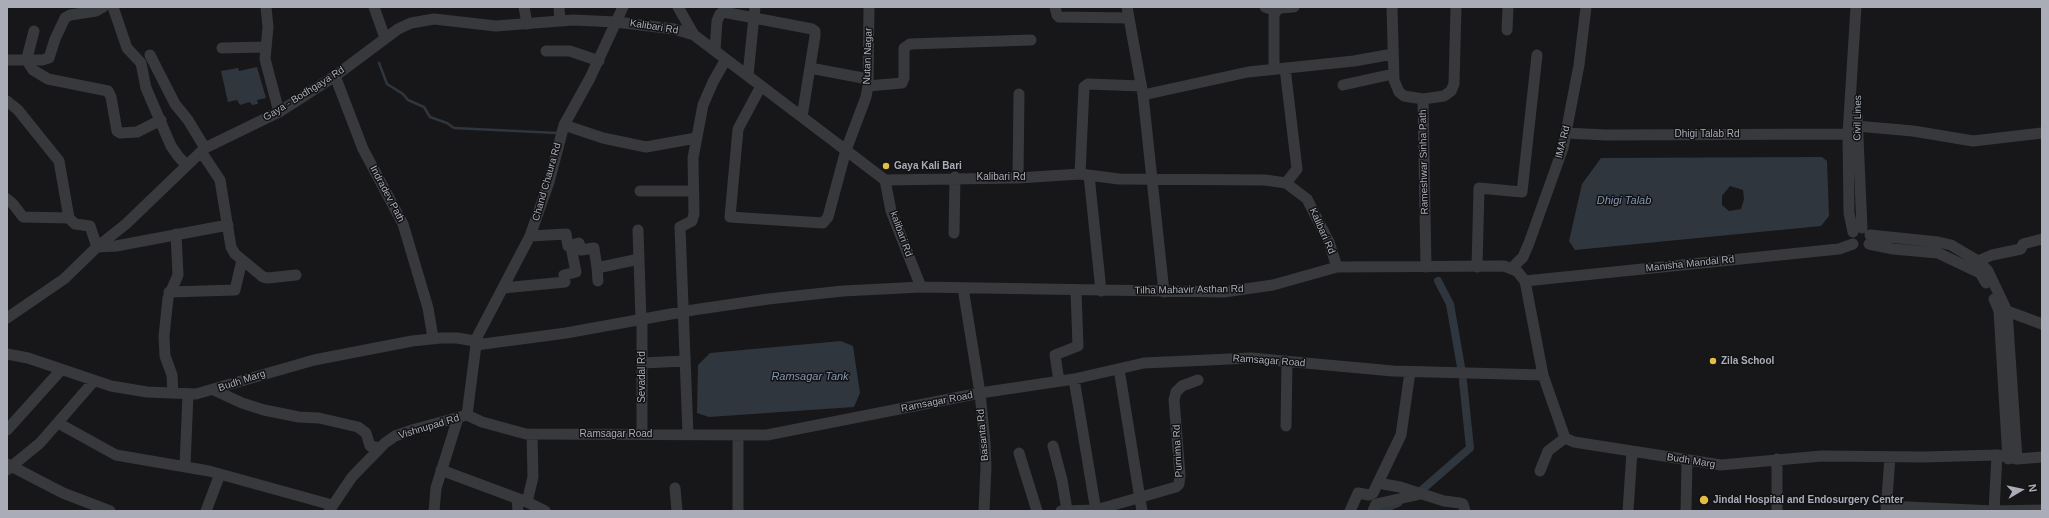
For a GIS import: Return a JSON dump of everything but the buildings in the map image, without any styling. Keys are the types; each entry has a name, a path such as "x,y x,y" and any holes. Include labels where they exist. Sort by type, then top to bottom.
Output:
{"street":[{"path":"7,60 42,60 49,58 62,21 67,16 92,12 103,7"},
{"path":"113,7 127,48 141,63 146,88 174,150 186,165"},
{"path":"266,7 268,27 265,59 279,112"},
{"path":"374,7 385,38"},
{"path":"524,7 527,24"},
{"path":"559,7 560,21"},
{"path":"616,22 623,7"},
{"path":"678,7 694,35"},
{"name":"Nutan Nagar","path":"761,86 738,128 730,217 822,223 828,217 846,150 866,97 868,82 870,7"},
{"path":"1055,7 1059,17 1092,12 1128,12 1142,90 1164,292"},
{"path":"1286,183 1297,169 1280,68 1274,16 1270,9 1294,7"},
{"path":"1392,7 1393,74 1399,92 1404,96 1423,99"},
{"name":"Rameshwar Sinha Path","path":"1426,268 1423,99 1444,96 1451,91 1454,84 1456,7"},
{"path":"1507,30 1508,7"},
{"name":"IMA Rd","path":"1512,268 1523,257 1554,176 1566,133 1579,65 1586,7"},
{"path":"1852,130 1856,7"},
{"name":"Civil Lines","path":"1854,244 1851,238 1864,235 1852,130 1863,7"},
{"path":"715,50 719,10 727,12 754,12 815,31 802,117"},
{"path":"748,75 754,12"},
{"name":"Gaya - Bodhgaya Rd","path":"7,318 64,279 97,247 126,224 186,165 203,151 279,112 336,76 403,26 427,19 454,20 496,26 560,21 616,22"},
{"name":"Kalibari Rd","path":"616,22 674,29 694,35 885,180 955,177 1018,178 1085,174 1120,179 1264,180 1286,183 1307,199 1329,242 1337,267"},
{"name":"Chand Chaura Rd","path":"475,343 530,236 549,182 564,125 598,61 616,22"},
{"path":"34,31 29,44 28,59 33,70 48,79 108,91 111,97 117,131 120,133 137,132 161,120"},
{"path":"810,68 868,82 902,83 904,78 904,48 910,44 1031,40"},
{"path":"222,48 265,47"},
{"path":"546,51 570,51 598,61"},
{"path":"1101,291 1085,174 1084,86 1088,84 1142,90 1248,72 1354,61 1393,54"},
{"path":"150,55 175,104 188,120 203,151 220,180 233,252 258,274 268,278 296,274"},
{"path":"1477,267 1479,188 1522,192 1537,55"},
{"path":"688,435 680,231 683,224 692,220 693,218 696,138 707,94 726,59"},
{"path":"1343,85 1393,74"},
{"name":"Indradev Path","path":"336,76 363,149 404,224 428,308 434,338"},
{"path":"1018,178 1019,94"},
{"path":"7,101 18,110 58,161 69,218 75,224 90,226 97,247 116,246 228,225"},
{"path":"564,125 603,138 646,147 696,138"},
{"name":"Dhigi Talab Rd","path":"1566,133 1606,135 1852,130 1914,131 1973,141 2042,133"},
{"path":"954,233 955,177"},
{"name":"kalibari Rd","path":"885,180 891,210 921,287"},
{"path":"640,192 693,191"},
{"path":"7,199 23,217 69,218"},
{"name":"Sevadal Rd","path":"638,230 642,320 642,434"},
{"path":"173,393 172,374 164,348 166,306 170,292 178,275 176,234"},
{"path":"503,288 565,282 564,275 576,272 571,248 568,246 566,234 530,236"},
{"path":"1864,235 1893,249 1938,253 1975,265 1988,271 2003,311 2012,459"},
{"name":"Manisha Mandal Rd","path":"1525,281 1839,249 1854,244 1862,248 1864,235"},
{"path":"1975,265 1992,255 2021,249 2023,244 2042,238"},
{"path":"568,246 580,243 581,250 593,243 598,281"},
{"path":"597,268 639,259"},
{"path":"170,292 235,290 242,260"},
{"name":"Tilha Mahavir Asthan Rd","path":"683,312 780,297 842,291 921,287 1076,291 1224,292 1249,290 1290,281 1337,267 1426,268 1504,266 1512,268"},
{"path":"1512,268 1525,281 1543,375 1565,438 1548,450 1540,471"},
{"name":"Basanta Rd","path":"963,288 980,393 986,467 984,511"},
{"path":"1059,381 1055,355 1078,346 1076,291"},
{"path":"2003,311 2042,324"},
{"name":"Budh Marg","path":"7,354 28,358 94,381 124,389 188,394 214,390 265,373 314,360 434,338 457,338 475,343 566,333 683,312"},
{"path":"434,511 434,496 441,470 462,417 475,343"},
{"name":"Ramsagar Road","path":"462,417 509,430 532,434 738,436 767,434 980,393 1074,379 1144,363 1232,358 1410,372"},
{"path":"642,363 685,361"},
{"path":"1286,426 1287,362"},
{"path":"1119,369 1141,497 1142,511"},
{"path":"7,430 61,370"},
{"path":"1350,511 1357,494 1371,495 1401,435 1410,372 1543,375"},
{"path":"1074,379 1096,510"},
{"name":"Purnima Rd","path":"1064,510 1096,510 1176,487 1179,484 1180,475 1175,396 1176,392 1182,386 1198,380"},
{"path":"94,381 35,447 9,467 63,493 110,511"},
{"path":"214,390 242,404 264,410 299,417 319,418 358,427 366,433 370,446 380,448"},
{"path":"185,466 188,394"},
{"name":"Vishnupad Rd","path":"330,508 352,476 380,448 403,433 462,417"},
{"path":"58,423 116,455 185,466 220,474 330,508"},
{"path":"518,511 522,500 532,485 532,434"},
{"path":"738,436 738,511"},
{"name":"Budh Marg","path":"1565,438 1574,442 1720,466 1777,459 1822,456 1890,457 1997,455 2012,459 2042,457"},
{"path":"1053,446 1062,480 1064,510"},
{"path":"1628,511 1632,451"},
{"path":"1019,453 1037,511"},
{"path":"1994,511 1997,455"},
{"path":"1890,457 1886,509 1994,511 2042,510"},
{"path":"1777,459 1777,511"},
{"path":"1686,511 1687,460"},
{"path":"441,470 522,500 545,511"},
{"path":"206,511 220,474"},
{"path":"1378,483 1400,487 1444,501 1460,503 1463,504 1465,511"},
{"path":"675,488 677,511"},
{"path":"1373,511 1376,504 1422,494"}],"water":[{"path":"257,67 266,98 257,100 258,104 252,105 250,102 240,105 237,100 228,102 221,71 238,68 239,71"},
{"name":"Dhigi Talab","path":"1822,157 1827,161 1829,216 1821,226 1575,250 1569,241 1582,184 1601,158","holes":["1730,186 1743,190 1744,199 1741,209 1729,211 1722,205 1722,196"]},
{"name":"Ramsagar Tank","path":"841,341 853,346 860,393 854,407 709,417 697,413 698,365 710,353"}],"waterway":[{"path":"379,63 387,84 403,94 408,100 424,107 430,117 447,123 454,128 557,133"},
{"path":"1438,281 1450,304 1461,367"},
{"path":"1416,495 1470,448 1463,381"},
{"path":"1379,511 1398,503"}],"place":[{"name":"Gaya Kali Bari","path":"886,166"},
{"name":"Zila School","path":"1713,361"},
{"name":"Jindal Hospital and Endosurgery Center","path":"1704,500"}]}
